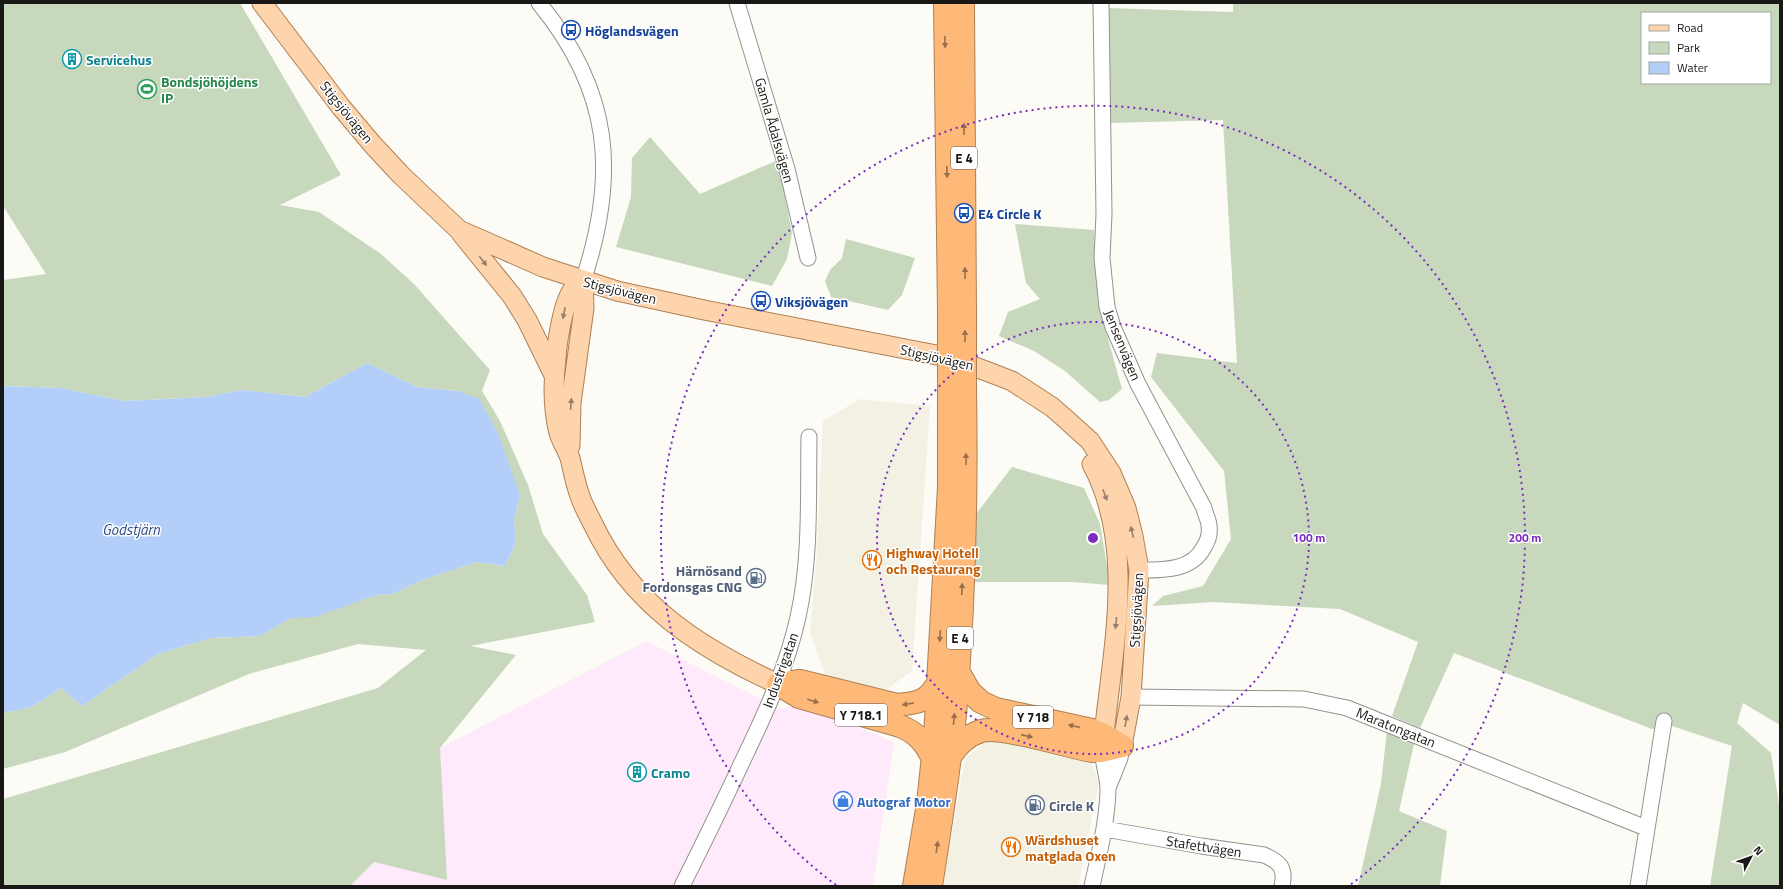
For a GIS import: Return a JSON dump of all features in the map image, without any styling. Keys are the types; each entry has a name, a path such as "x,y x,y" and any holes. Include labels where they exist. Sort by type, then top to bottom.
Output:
{"highway":[{"name":"E 4","path":"945,3 957,311"},
{"name":"E 4","path":"931,886 941,758 938,683 949,487 957,387 957,311 964,3"},
{"name":"E 4","path":"914,886 941,758 954,716 958,671 967,477 957,387"},
{"name":"Y 718","path":"958,671 970,692 981,702 996,709 1092,730 1102,743"},
{"name":"Y 718.1","path":"778,684 800,681 897,705 912,704 924,699 931,694 938,683"},
{"name":"Y 718.1","path":"778,684 799,697 900,726 919,736 927,746 941,758"},
{"name":"Y 718","path":"941,758 968,737 982,731 999,730 1080,749 1102,743 1122,746"}],"main road":[{"name":"Stigsjövägen","path":"262,3 341,107 373,145 400,175 459,230 543,267 617,291 704,310 952,358 1012,381 1052,407 1090,440 1110,473 1126,508 1134,536 1139,570 1131,697 1122,746"},
{"path":"459,230 512,296 527,320 554,375"},
{"name":"Y 718.1","path":"583,281 572,290 566,301 556,350 554,375 555,416 560,435 569,457 579,495 602,543 622,572 647,601 704,646 742,668 778,684"},
{"name":"Y 718.1","path":"569,457 571,403 584,308 583,281"},
{"name":"Stigsjövägen","path":"1069,422 1098,477 1111,512 1117,550 1118,606 1102,743"}],"street":[{"path":"539,3 564,36 580,65 592,93 601,131 605,160 603,192 599,223 592,253 583,281"},
{"name":"Gamla Ådalsvägen","path":"737,3 787,169 808,258"},
{"name":"Jensenvägen","path":"1101,3 1104,214 1102,258 1107,307 1113,327 1138,384 1204,508 1209,525 1208,540 1200,555 1190,564 1165,569 1139,570"},
{"name":"Industrigatan","path":"682,886 731,787 778,684 789,651 798,616 804,582 807,544 809,437"},
{"name":"Maratongatan","path":"1131,697 1304,699 1347,708 1646,828"},
{"path":"1638,886 1664,721"},
{"path":"1092,886 1104,829 1108,788 1102,743"},
{"path":"1108,788 1120,758 1122,746"},
{"name":"Stafettvägen","path":"1104,829 1201,846 1264,855 1280,865 1284,872 1282,886"}],"shaded area":[{"path":"860,399 930,406 912,671 880,694 827,679 810,632 816,566 823,421"},
{"path":"646,641 781,709 799,704 894,742 873,886 350,886 374,862 446,880 440,748"},
{"path":"990,739 1091,762 1099,783 1078,886 943,886 965,758"}],"green space":[{"path":"3,3 240,3 341,175 280,205 319,212 381,254 414,284 490,370 482,391 500,421 528,485 543,534 587,595 595,622 470,646 516,655 440,748 447,880 374,862 350,886 3,886 3,799 378,688 426,650 358,644 249,674 65,752 3,769 3,713 32,707 61,688 82,706 158,654 211,638 260,636 291,618 315,616 376,595 393,594 422,580 477,562 505,566 516,543 514,520 520,495 457,391 417,387 367,363 305,397 242,390 207,397 123,401 61,388 3,386 3,280 46,274 3,206"},
{"path":"1233,3 1780,3 1780,725 1743,703 1737,723 1771,753 1780,811 1780,886 1710,886 1732,746 1672,726 1652,729 1454,653 1420,728 1392,716 1418,642 1340,609 1213,602 1152,606 1163,596 1203,586 1231,539 1224,471 1151,377 1157,353 1237,363 1223,120 1110,123 1108,8 1233,12"},
{"path":"650,137 700,194 778,160 792,233 787,259 772,286 616,247 631,197 632,158"},
{"path":"1015,224 1094,230 1098,303 1122,389 1109,400 1100,402 1065,371 1034,351 999,336 1008,312 1040,299 1026,283"},
{"path":"846,239 915,258 902,295 888,310 831,297 825,281 830,270 842,258"},
{"path":"1012,467 1084,488 1100,524 1110,585 1072,582 975,582 976,514"},
{"path":"1387,730 1414,744 1399,811 1447,831 1440,886 1358,886 1381,784"}],"water":[{"name":"Godstjärn","path":"367,363 417,387 457,391 479,399 498,433 520,495 514,520 516,543 505,566 477,562 422,580 393,594 376,595 315,617 291,618 260,636 211,638 158,654 82,706 61,688 32,707 3,713 3,386 61,388 123,401 207,397 242,390 305,397"}],"place":[{"name":"Höglandsvägen","path":"571,30"},
{"name":"Servicehus","path":"72,59"},
{"name":"Bondsjöhöjdens IP","path":"147,89"},
{"name":"E4 Circle K","path":"964,213"},
{"name":"Viksjövägen","path":"761,301"},
{"name":"Highway Hotell och Restaurang","path":"872,560"},
{"name":"Härnösand Fordonsgas CNG","path":"756,578"},
{"name":"Cramo","path":"637,772"},
{"name":"Autograf Motor","path":"843,801"},
{"name":"Circle K","path":"1035,805"},
{"name":"Wärdshuset matglada Oxen","path":"1011,847"}]}
